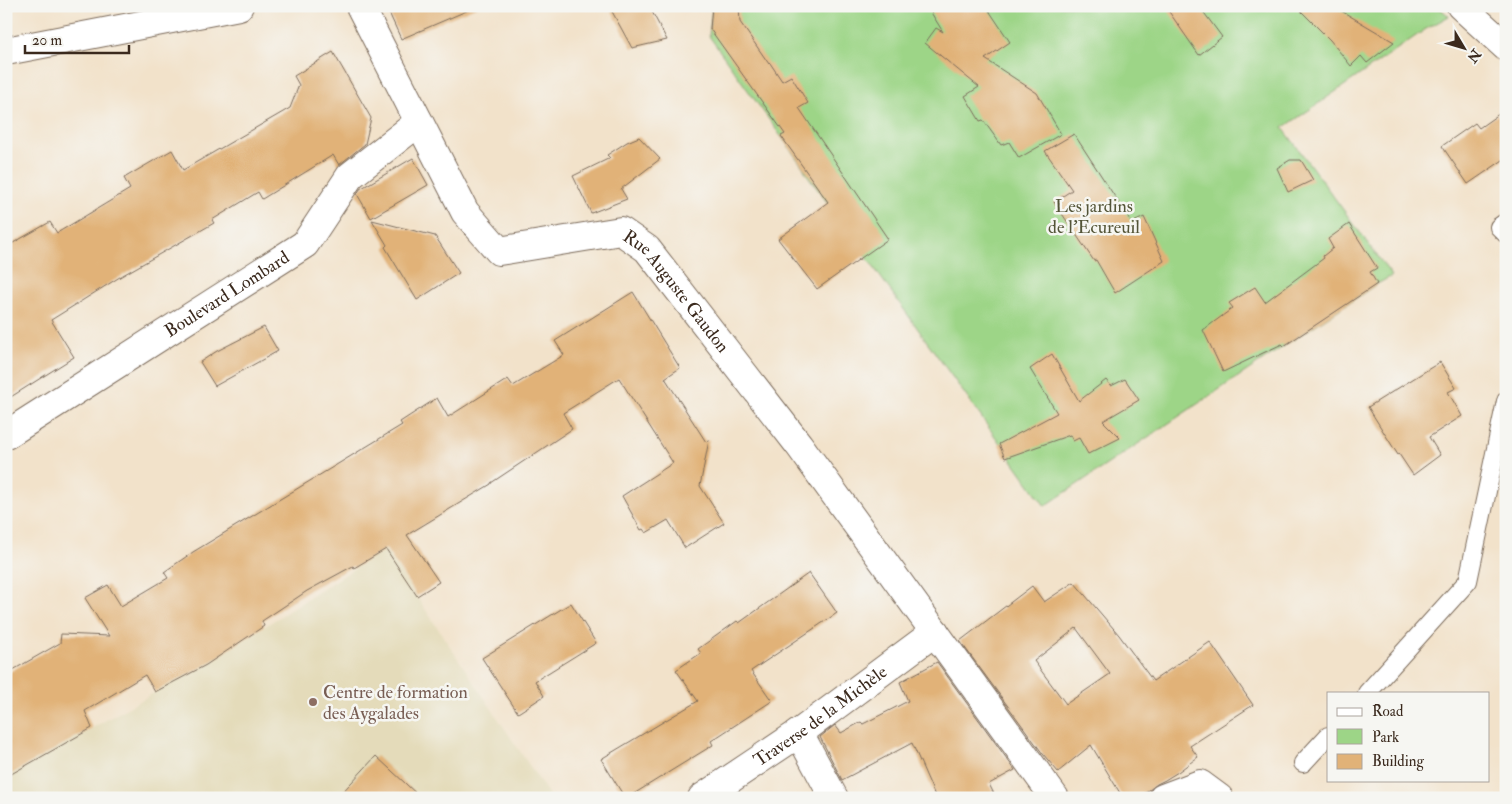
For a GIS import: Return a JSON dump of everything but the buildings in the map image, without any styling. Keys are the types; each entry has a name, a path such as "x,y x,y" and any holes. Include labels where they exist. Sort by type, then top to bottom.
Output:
{"street":[{"path":"6,51 238,6"},
{"name":"Rue Auguste Gaudon","path":"360,6 465,212 499,251 621,231 648,249 799,444 935,632"},
{"path":"1461,6 1506,47"},
{"name":"Boulevard Lombard","path":"6,435 305,244 350,176 419,122"},
{"path":"935,632 1054,798"},
{"name":"Traverse de la Michèle","path":"702,798 799,733 935,632"},
{"path":"799,733 834,798"},
{"path":"1163,798 1200,784 1219,798"}],"lane":[{"path":"1506,222 1499,227 1506,234"},
{"path":"1368,692 1468,581 1506,401"},
{"path":"1303,763 1327,737"}],"shaded area":[{"name":"Centre de formation des Aygalades","path":"385,549 551,798 6,798 6,777 217,657"}],"green space":[{"name":"Les jardins de l'Ecureuil","path":"712,6 1437,6 1449,16 1426,29 1283,128 1392,276 1377,284 1045,506 709,36"}],"place":[{"name":"Centre de formation des Aygalades","path":"313,702"}]}
